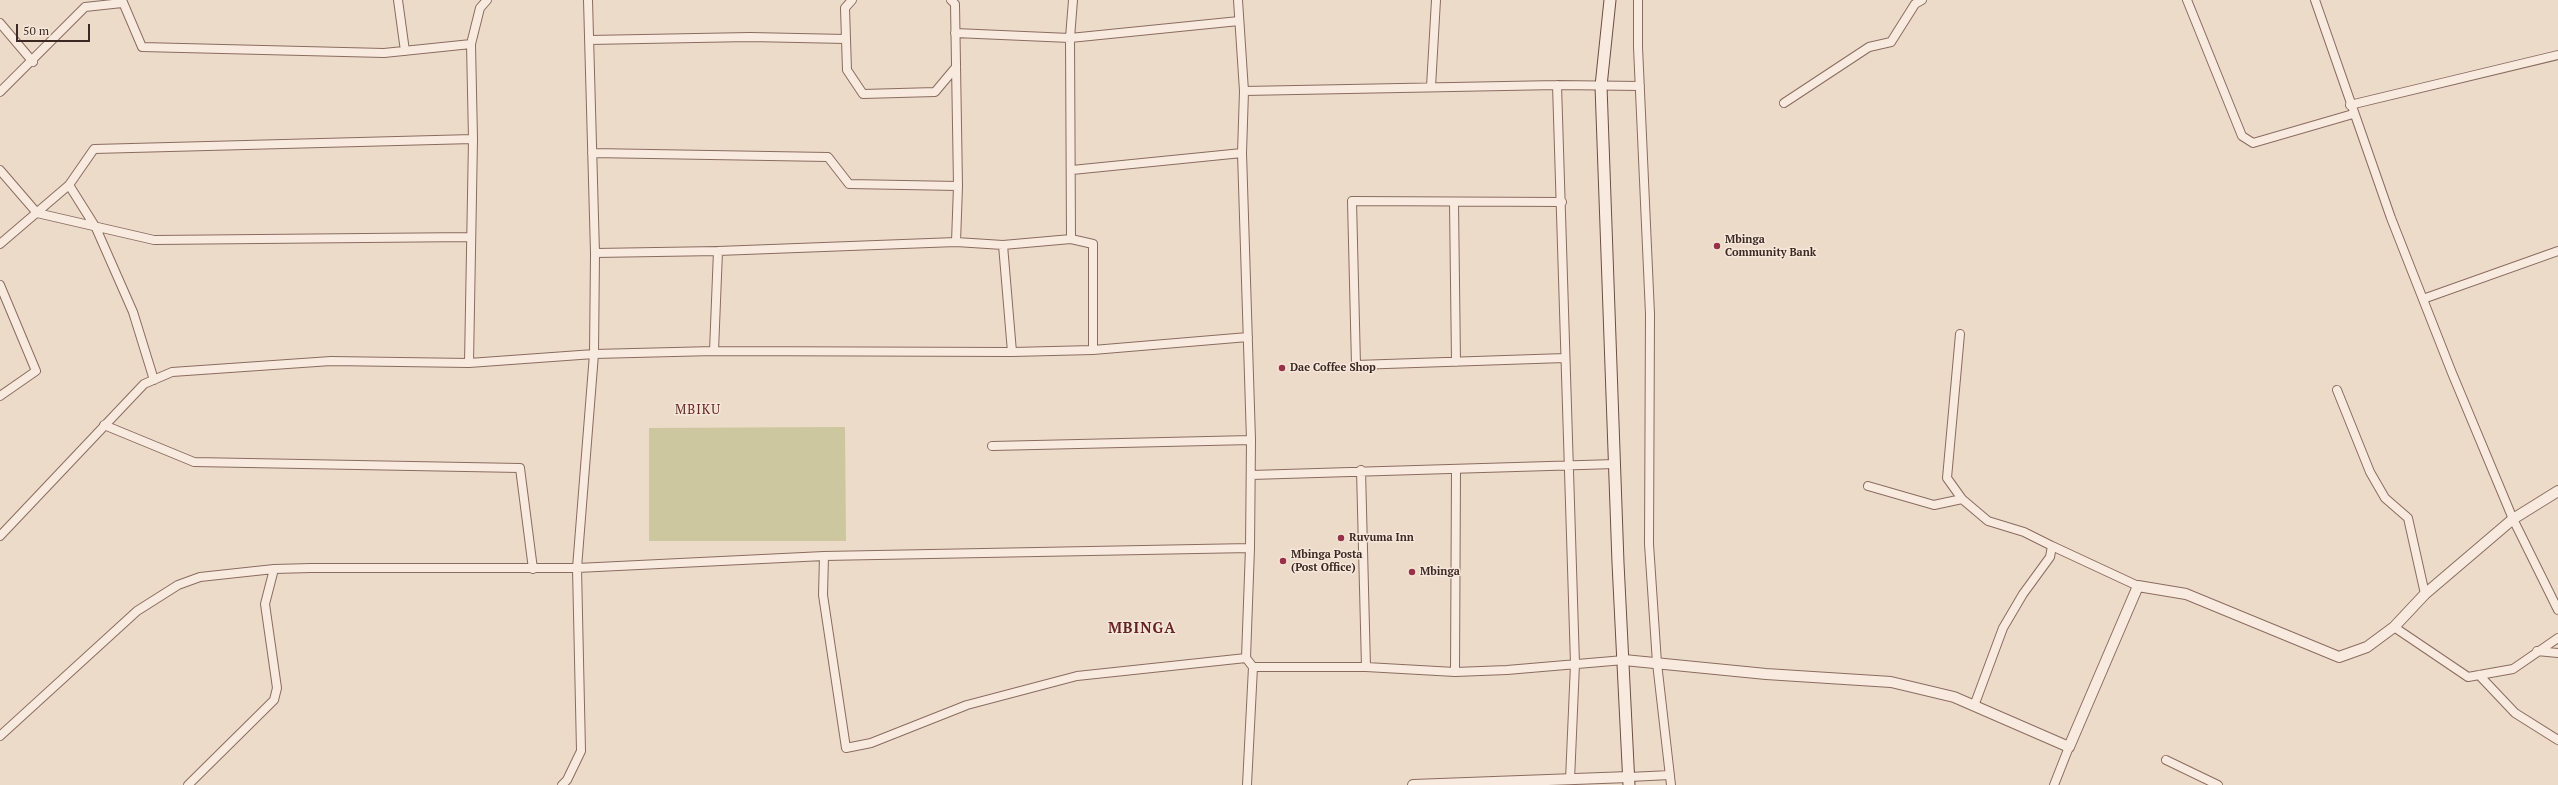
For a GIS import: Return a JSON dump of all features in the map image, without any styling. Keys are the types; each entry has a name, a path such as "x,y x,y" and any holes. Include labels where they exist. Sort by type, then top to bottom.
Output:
{"main road":[{"path":"1610,0 1601,86 1615,464 1629,781"}],"street":[{"path":"398,0 405,50"},
{"path":"469,363 473,139 471,44 480,8 488,0"},
{"path":"562,785 567,780 581,751 577,568 594,354 595,253 588,0"},
{"path":"852,0 844,4 847,70 863,94 935,92 956,67"},
{"path":"951,0 955,4 958,186 956,242"},
{"path":"1071,239 1072,170 1070,38 1072,0"},
{"path":"1238,0 1244,91 1242,153 1251,440 1250,548 1246,658 1253,667 1247,785"},
{"path":"1431,87 1436,0"},
{"path":"1638,0 1640,86 1650,314 1649,544 1657,663 1671,785"},
{"path":"1784,104 1869,47 1891,42 1915,4 1922,0"},
{"path":"2187,0 2242,136 2253,143 2353,114"},
{"path":"2315,0 2353,114 2423,299 2513,519 2558,610"},
{"path":"0,92 33,62 85,7 122,2 142,47 384,52 471,44"},
{"path":"955,33 1070,38 1239,21"},
{"path":"0,23 33,62"},
{"path":"589,40 750,37 846,39"},
{"path":"2350,105 2558,55"},
{"path":"1244,91 1557,85 1640,86"},
{"path":"1557,85 1562,202 1568,466 1575,664 1570,780"},
{"path":"0,244 69,185 94,149 473,139"},
{"path":"592,153 828,157 849,184 958,186"},
{"path":"1072,170 1242,153"},
{"path":"0,170 37,213 96,228 154,240 471,237"},
{"path":"69,185 96,228 133,312 154,380"},
{"path":"1562,202 1454,203 1352,201 1356,366 1565,358"},
{"path":"1454,203 1456,362"},
{"path":"595,253 718,251 956,242 1003,245 1071,239 1093,244 1093,350"},
{"path":"1003,245 1012,352"},
{"path":"714,351 718,251"},
{"path":"2423,299 2558,251"},
{"path":"0,285 36,371 0,396"},
{"path":"1960,334 1947,478 1962,500 1988,521 2024,532 2138,586 2186,594 2339,657 2367,647 2394,627 2425,594 2513,519 2558,491"},
{"path":"0,536 144,384 172,372 331,362 469,363 594,354 714,351 1012,352 1093,350 1248,337"},
{"path":"2337,390 2370,472 2385,498 2408,518 2425,594"},
{"path":"104,425 194,462 520,468 533,569"},
{"path":"992,446 1251,440"},
{"path":"1251,474 1615,464"},
{"path":"1455,672 1456,469"},
{"path":"1361,470 1366,667"},
{"path":"1868,486 1934,505 1962,500"},
{"path":"1974,706 2003,628 2023,594 2050,557 2052,546"},
{"path":"0,736 122,624 154,599 178,585 200,577 274,569 533,569 824,556 1250,548"},
{"path":"824,556 823,595 846,748 871,743 967,705 1077,676 1246,658"},
{"path":"188,785 274,700 277,688 265,604 274,569"},
{"path":"2054,785 2138,586"},
{"path":"2394,627 2468,677 2514,669 2558,638"},
{"path":"2537,652 2558,653"},
{"path":"1253,667 1366,667 1455,672 1507,670 1624,660 1766,674 1891,682 1954,696 2069,747"},
{"path":"2479,675 2515,713 2558,740"},
{"path":"2166,760 2218,785"},
{"path":"1413,785 1570,780 1605,782 1629,781 1670,776"}],"shaded area":[{"path":"845,427 846,541 649,541 649,428"}],"place":[{"name":"Mbinga Community Bank","path":"1717,246"},
{"name":"Dae Coffee Shop","path":"1282,368"},
{"name":"Ruvuma Inn","path":"1341,538"},
{"name":"Mbinga Posta (Post Office)","path":"1283,561"},
{"name":"Mbinga","path":"1412,572"}],"district":[{"name":"MBIKU","path":"698,410"},
{"name":"MBINGA","path":"1142,629"}]}
